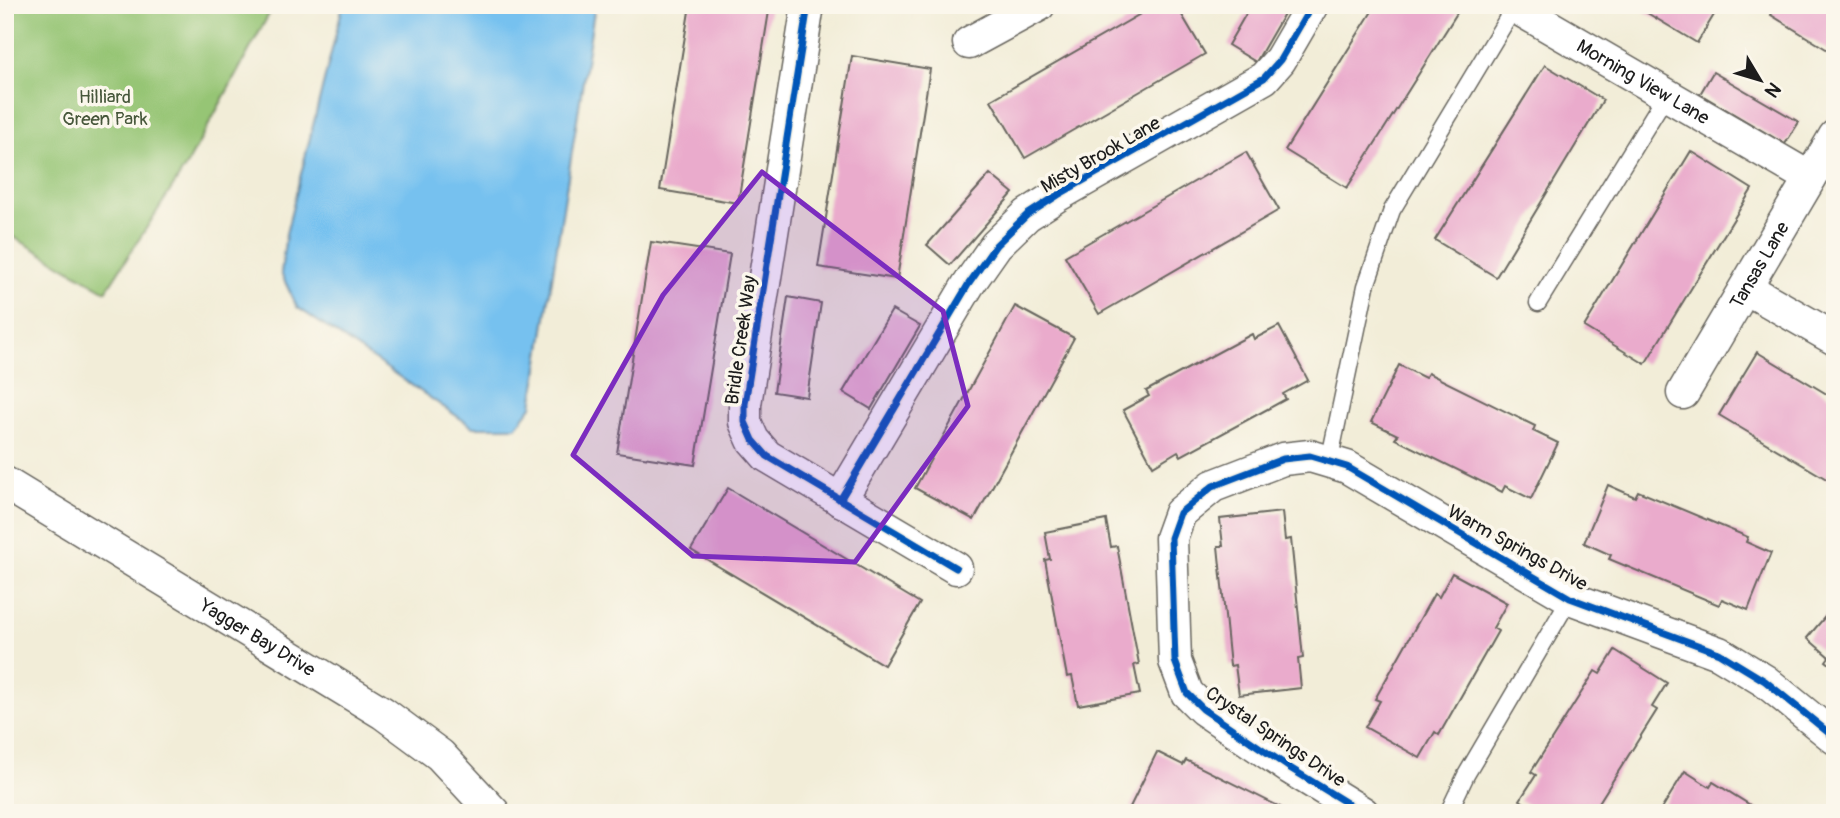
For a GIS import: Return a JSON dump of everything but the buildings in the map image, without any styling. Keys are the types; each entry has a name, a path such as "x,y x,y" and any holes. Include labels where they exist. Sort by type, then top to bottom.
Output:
{"street":[{"name":"Bridle Creek Way","path":"808,5 745,404 746,422 752,440 767,456 956,568"},
{"path":"969,43 1039,5"},
{"name":"Misty Brook Lane","path":"840,500 949,316 996,245 1027,215 1058,195 1264,78 1280,60 1312,5"},
{"name":"Morning View Lane","path":"1513,6 1810,178"},
{"name":"Tansas Lane","path":"1683,393 1835,136"},
{"path":"1746,288 1835,340"},
{"name":"Warm Springs Drive","path":"1213,486 1283,459 1310,456 1347,467 1570,598 1719,653 1765,681 1835,738"},
{"name":"Yagger Bay Drive","path":"5,483 383,713 440,755 494,813"},
{"name":"Crystal Springs Drive","path":"1213,486 1180,513 1171,538 1175,661 1187,693 1203,709 1242,737 1363,813"}],"lane":[{"path":"1329,462 1366,286 1392,210 1513,6"},
{"path":"1538,303 1666,95"},
{"path":"1448,813 1466,775 1570,598"}],"highlighted area":[{"path":"762,172 943,311 968,406 855,562 693,556 573,455 663,295"}],"green space":[{"name":"Hilliard Green Park","path":"5,5 274,5 188,163 106,291 5,232"}],"water":[{"path":"343,5 595,5 532,406 516,427 473,427 297,307 281,273 286,234"}],"cycle path":[{"path":"808,5 745,404 745,422 753,440 767,456 956,568"},
{"path":"840,500 968,285 996,245 1027,215 1058,195 1264,78 1280,60 1312,5"},
{"path":"1363,813 1203,709 1187,693 1175,661 1171,538 1180,513 1213,486 1283,459 1310,456 1347,467 1570,598 1719,653 1765,681 1835,738"}]}
